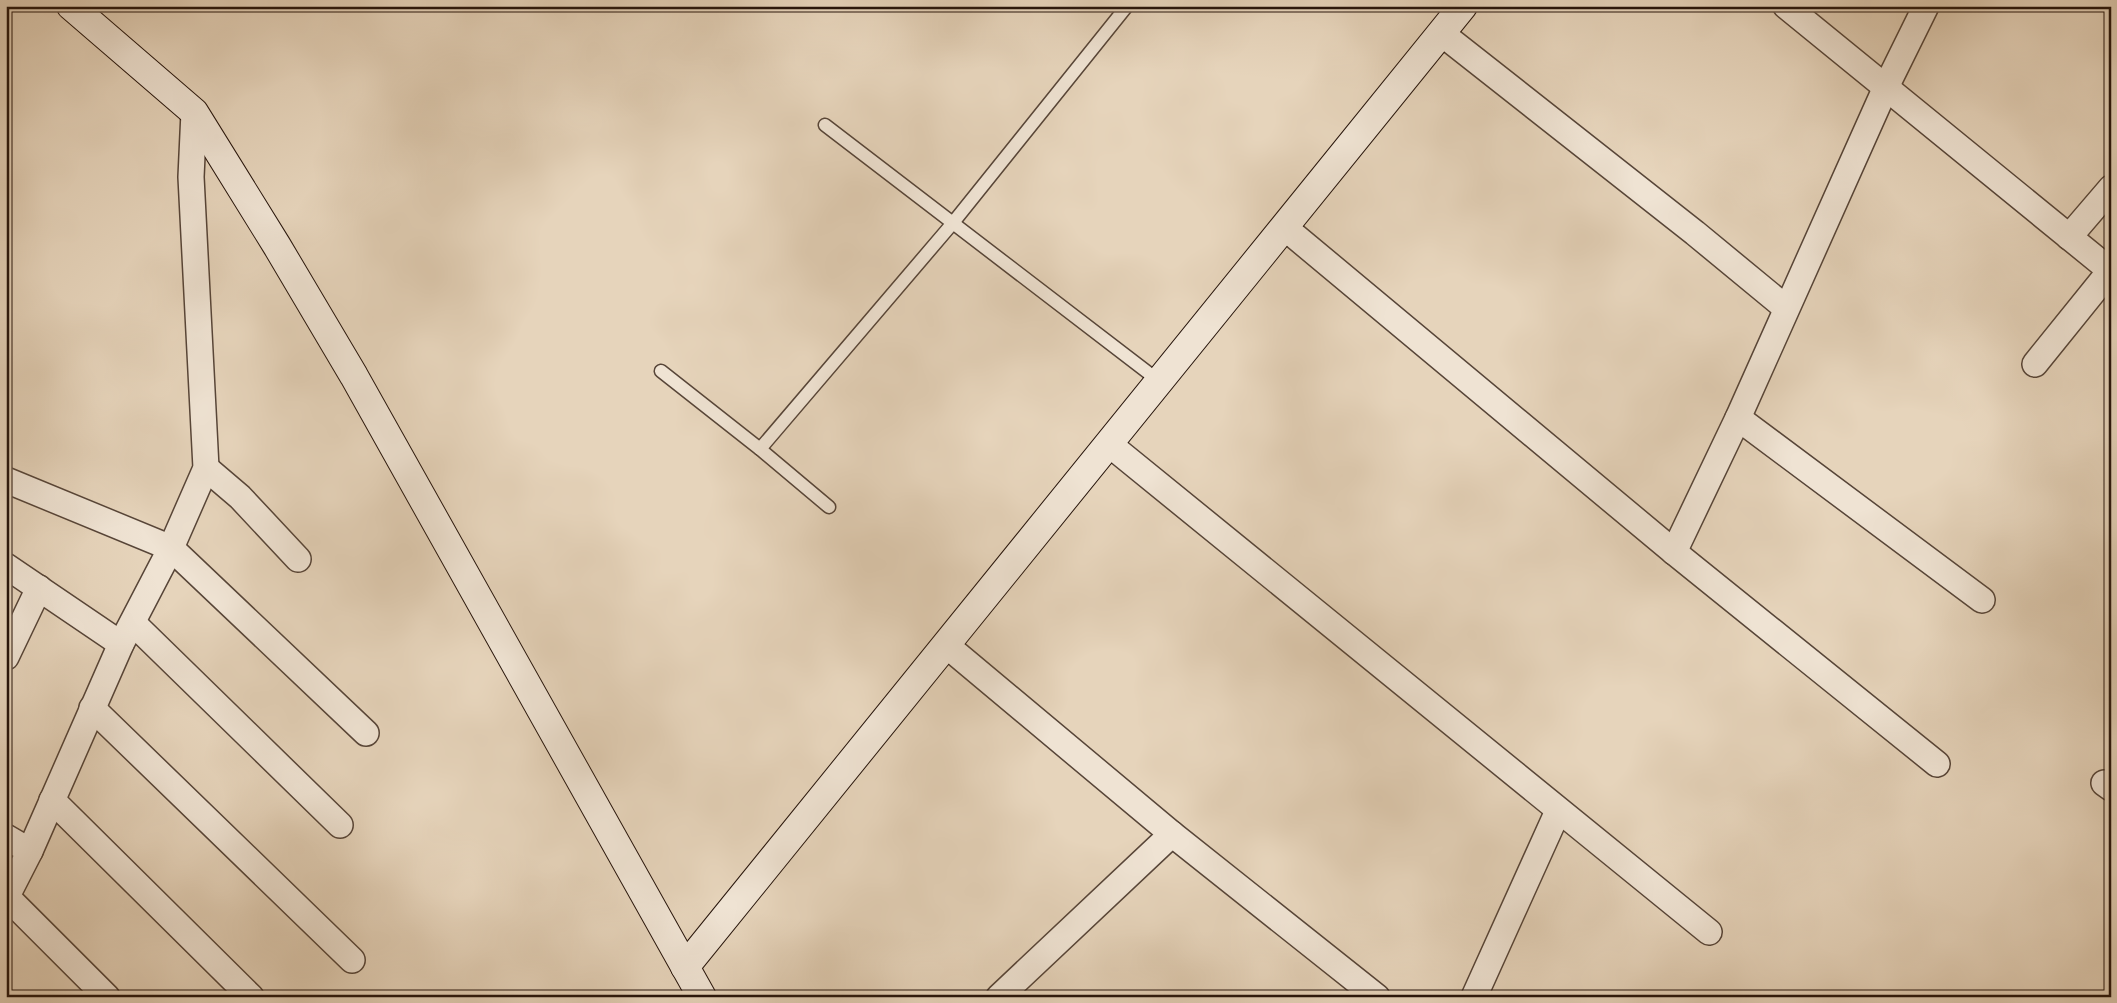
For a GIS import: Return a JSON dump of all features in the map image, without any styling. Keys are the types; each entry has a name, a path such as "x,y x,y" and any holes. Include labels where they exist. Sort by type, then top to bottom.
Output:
{"street":[{"path":"71,6 194,112 277,246 354,376 702,997"},
{"path":"685,966 1463,6"},
{"path":"1786,6 2111,271 2035,364"},
{"path":"1674,552 1738,418 1886,87 1926,6"},
{"path":"1441,33 1695,232 1786,308"},
{"path":"107,997 7,898 30,851 92,708 171,548 206,468 192,177 194,112"},
{"path":"2069,237 2111,188"},
{"path":"1284,227 1674,552 1938,764"},
{"path":"1738,418 1982,600"},
{"path":"1108,444 1709,932"},
{"path":"206,468 240,497 298,559"},
{"path":"6,480 171,548 366,733"},
{"path":"6,566 39,588 127,634 340,825"},
{"path":"6,657 39,588"},
{"path":"946,645 1172,834 1377,997"},
{"path":"92,708 352,960"},
{"path":"52,800 251,997"},
{"path":"1474,997 1558,811"},
{"path":"999,997 1172,834"},
{"path":"6,837 30,851"}],"lane":[{"path":"760,450 952,224 1127,6"},
{"path":"825,125 952,224 1160,381"},
{"path":"661,371 829,507"}]}
